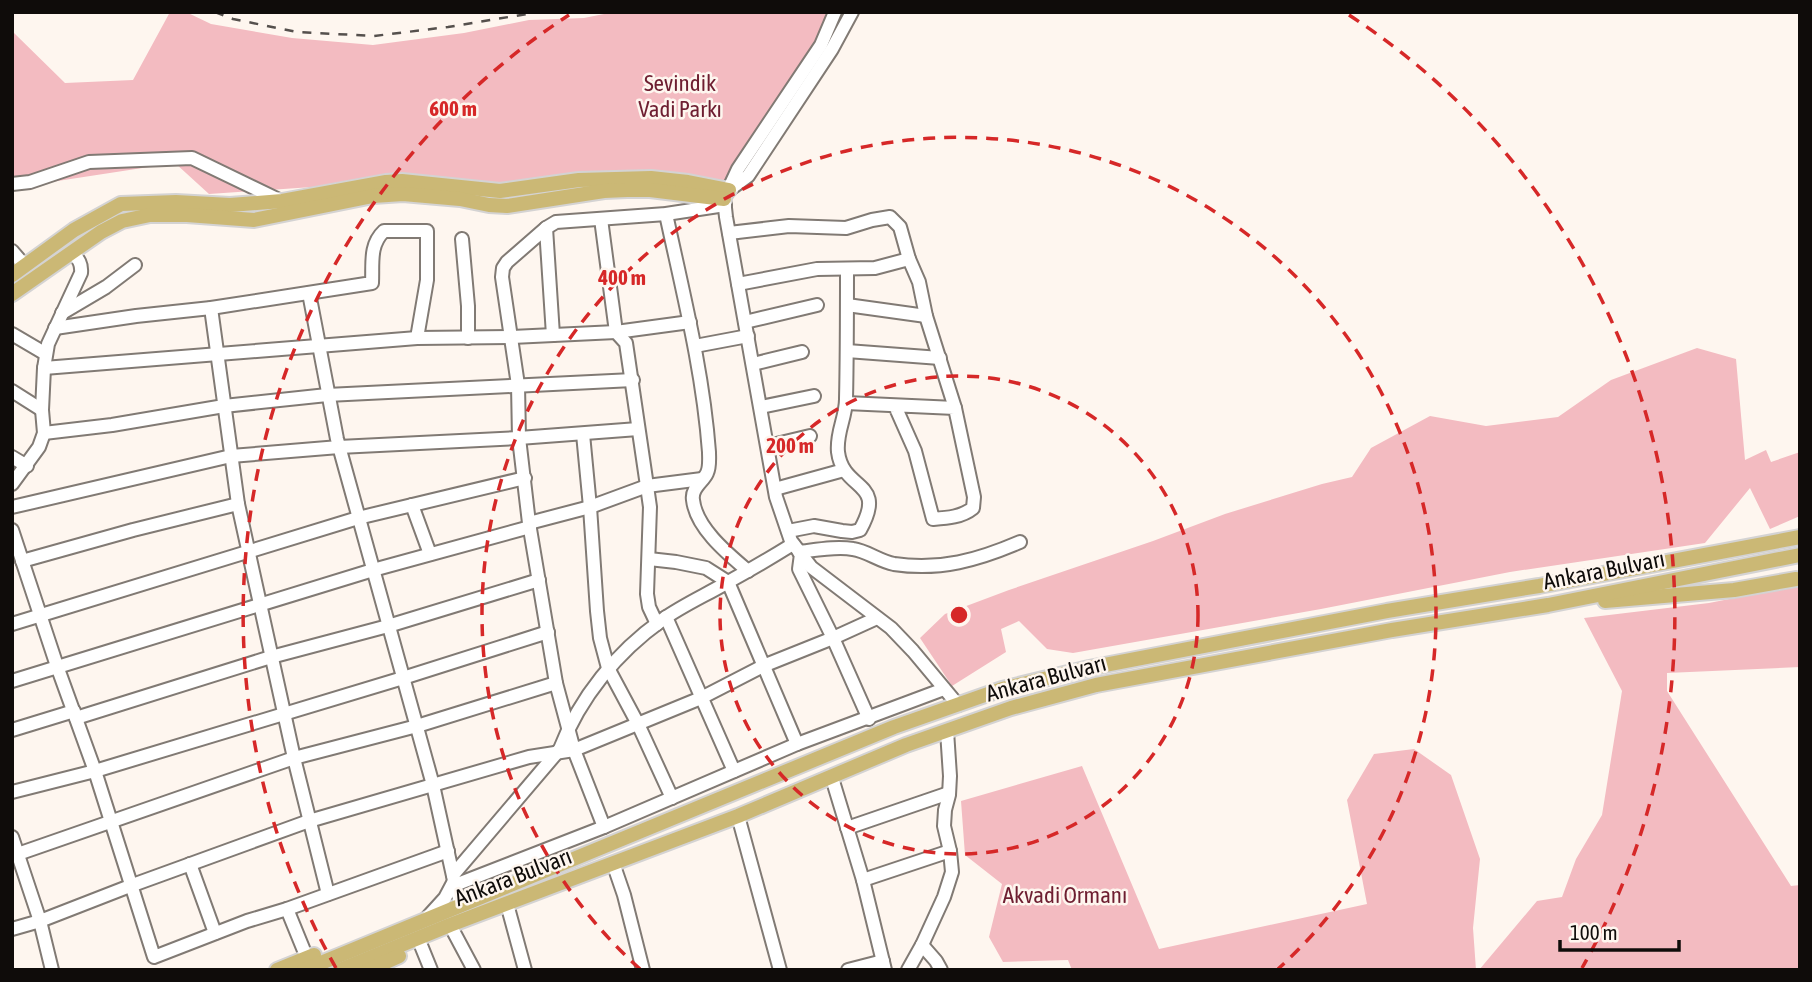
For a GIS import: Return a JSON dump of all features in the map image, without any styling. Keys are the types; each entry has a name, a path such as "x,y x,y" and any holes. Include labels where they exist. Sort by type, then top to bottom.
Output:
{"main road":[{"path":"12,275 74,230 121,204 176,202 230,205 282,201 386,181 500,191 579,180 651,178 688,182 726,198"},
{"path":"12,293 101,232 122,221 150,215 254,220 373,196 414,195 507,206 604,191 650,190 726,198"},
{"path":"1777,540 1800,529"},
{"name":"Ankara Bulvarı","path":"425,920 894,727 1002,689 1089,668 1387,611 1539,586 1800,537"},
{"name":"Ankara Bulvarı","path":"340,970 450,925 738,816 906,746 1011,708 1096,685 1392,630 1548,605 1800,555"},
{"path":"1548,605 1734,590 1796,579"},
{"path":"277,970 305,964 387,928 425,920"},
{"path":"368,970 386,966 418,939"}],"street":[{"path":"835,12 821,45 738,169 726,198 738,284 775,489 788,531 811,567 891,628 958,705"},
{"path":"604,827 574,750 556,683 529,525 519,438 518,385 502,277 503,268 556,222 666,214 726,198 748,176 832,49 852,12"},
{"path":"12,184 30,182 89,163 192,158 282,201"},
{"path":"666,214 695,346 706,418 708,472 693,493 692,501 710,535 748,571"},
{"path":"729,233 789,226 846,228 890,217 900,227 919,282 926,316 955,408 974,497 973,508 968,512 933,519 915,451 895,406"},
{"path":"601,219 616,332 626,343 633,380 650,508 647,594 649,607 661,621 701,698 734,771"},
{"path":"546,228 553,335"},
{"path":"55,328 136,316 211,309 372,283 374,245 377,237 384,231 427,231 427,280 417,338"},
{"path":"462,239 468,338"},
{"path":"12,251 25,265"},
{"path":"12,484 39,447 44,433 42,410 48,344 81,273 82,266 72,252"},
{"path":"738,284 817,269 875,268 909,259"},
{"path":"62,313 106,287 135,265"},
{"path":"788,531 814,526 852,532 860,530 867,518 870,501 867,493 844,470 837,437 846,403 847,269"},
{"path":"309,293 339,447 433,785 461,905"},
{"path":"745,322 817,305"},
{"path":"847,305 926,316"},
{"path":"211,309 238,504 294,758 328,894"},
{"path":"12,334 45,361 219,354 417,338 616,332 690,322"},
{"path":"695,346 748,336"},
{"path":"847,351 940,358"},
{"path":"753,364 802,352"},
{"path":"44,433 112,425 224,406 327,395 633,380"},
{"path":"12,391 42,410"},
{"path":"761,407 814,396"},
{"path":"846,403 955,408"},
{"path":"12,507 231,456 638,429"},
{"path":"583,434 600,638 608,668 638,724 672,798"},
{"path":"768,446 810,436"},
{"path":"12,457 27,466"},
{"path":"775,489 844,470"},
{"path":"12,624 358,518 525,478"},
{"path":"12,681 373,570 590,507 647,486 702,479"},
{"path":"22,561 238,504"},
{"path":"412,505 430,554"},
{"path":"12,530 95,771 154,957 247,921 448,851"},
{"path":"798,550 852,549 892,564 938,566 969,561 1020,542"},
{"path":"798,550 799,569 869,719"},
{"name":"Ankara Bulvarı","path":"425,920 445,898 454,880 558,753 588,695 608,668 661,621 685,604 748,571 798,550"},
{"path":"649,559 706,568 728,582 797,744"},
{"path":"12,730 75,715 271,657 388,626 539,580"},
{"path":"12,929 309,821 529,757 574,750 701,698 763,666 877,618"},
{"path":"12,792 95,771 548,632"},
{"path":"15,855 294,758 417,726 556,683"},
{"path":"454,880 604,827 797,744 944,689"},
{"path":"908,970 944,897 952,872 944,826 950,776 947,731"},
{"path":"832,778 863,880 884,965 848,970"},
{"path":"847,828 949,793"},
{"path":"738,816 780,970"},
{"path":"12,837 15,855 40,921 52,970"},
{"path":"863,880 950,851"},
{"path":"613,863 643,970"},
{"path":"190,864 215,933"},
{"path":"507,904 526,970"},
{"path":"287,909 305,964"},
{"path":"450,925 474,970"},
{"path":"418,939 431,970"},
{"path":"922,945 941,970"}],"green space":[{"name":"Sevindik Vadi Parkı","path":"170,12 186,12 211,24 292,38 373,45 464,33 529,20 584,18 614,12 826,12 819,49 729,190 688,182 531,187 386,182 209,194 175,163 51,182 12,178 12,31 65,83 133,80"},
{"path":"1697,348 1736,359 1745,460 1766,450 1771,462 1800,452 1800,516 1770,529 1750,488 1705,543 1510,572 1073,653 1047,649 1019,621 1001,629 1006,652 952,686 920,638 945,614 1009,590 1225,514 1352,477 1371,448 1430,416 1486,426 1558,417 1611,380"},
{"path":"1800,585 1800,667 1667,673 1667,691 1791,886 1800,885 1800,970 1479,970 1537,901 1562,897 1576,859 1602,815 1622,691 1584,618 1709,603"},
{"name":"Akvadi Ormanı","path":"1414,749 1451,775 1480,859 1473,928 1476,970 1072,970 1068,960 1003,962 989,937 1002,884 965,855 961,801 1082,766 1159,949 1367,904 1347,800 1374,754"}],"railway":[{"path":"215,12 233,19 297,32 374,36 539,12"}]}
